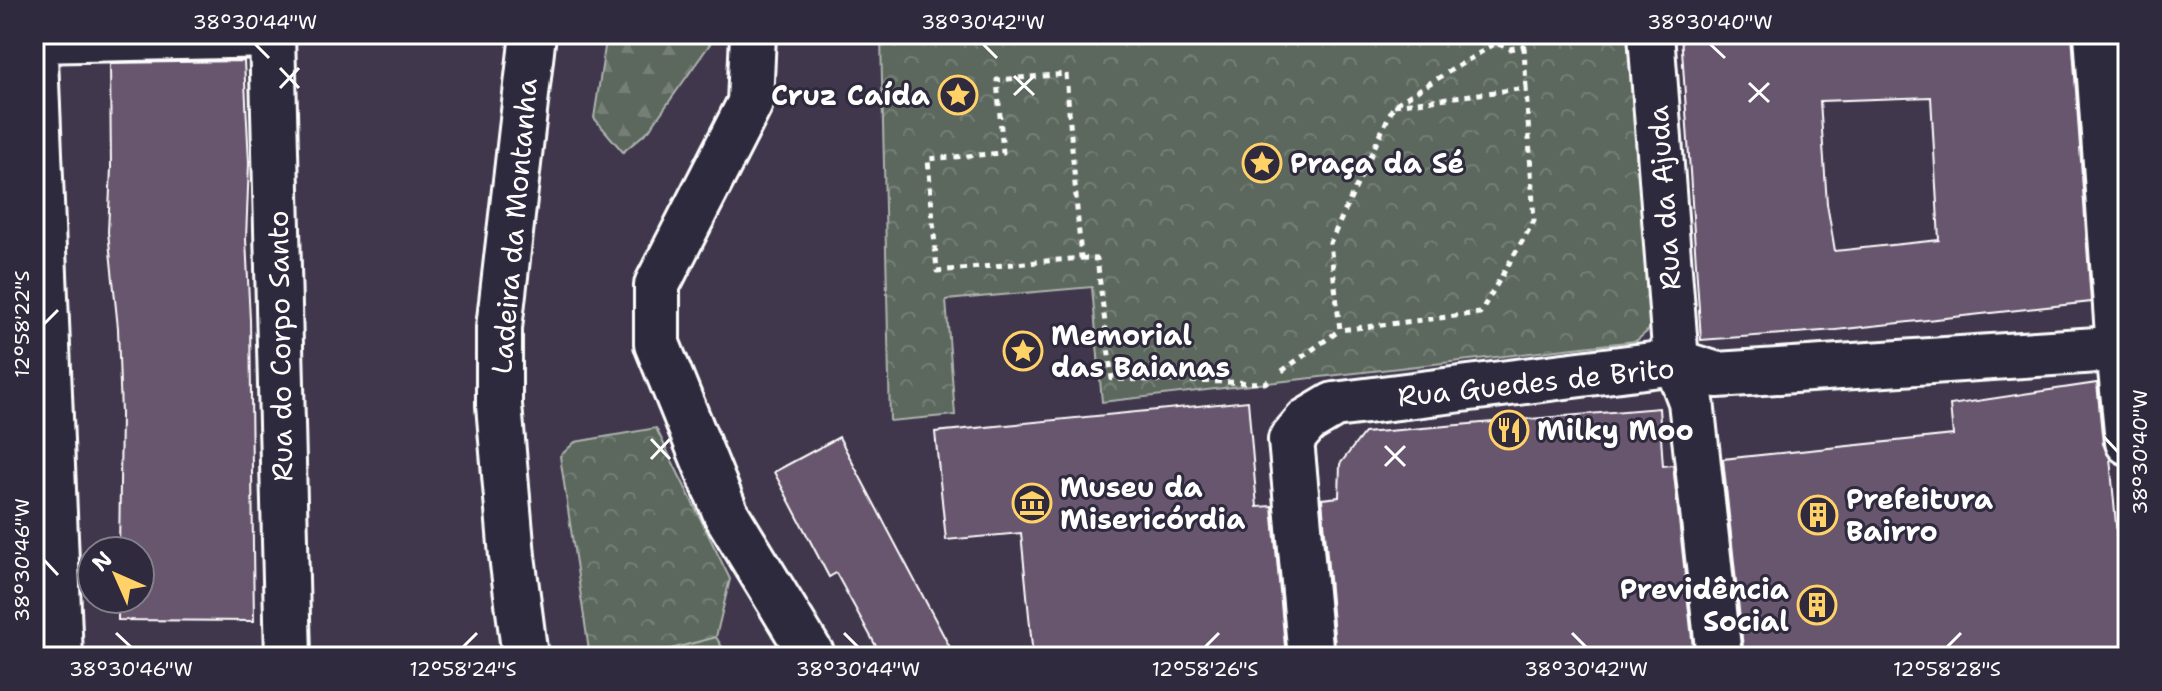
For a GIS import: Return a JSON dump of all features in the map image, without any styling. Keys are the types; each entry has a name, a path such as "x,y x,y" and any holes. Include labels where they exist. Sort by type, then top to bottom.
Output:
{"street":[{"name":"Ladeira da Montanha","path":"525,657 512,556 499,405 499,344 533,34"},
{"path":"753,34 750,103 657,285 657,344 726,514 813,657"},
{"name":"Rua da Ajuda","path":"1651,34 1676,362 1691,401 1719,657"},
{"path":"2097,34 2128,442"},
{"path":"60,657 34,38 272,35"},
{"name":"Rua do Corpo Santo","path":"272,35 288,657"},
{"name":"Rua Guedes de Brito","path":"1311,657 1291,440 1307,421 1334,405 1676,362 1717,375 2123,348"}],"path":[{"path":"1492,34 1496,43 1510,49 1524,46"},
{"path":"1081,258 1066,74 997,80 1003,153 928,159 937,271 1097,259 1112,379 1265,383 1340,330 1480,313 1534,221 1524,46 1533,34"},
{"path":"1340,330 1330,243 1394,105 1496,43"},
{"path":"1394,105 1526,88"}],"green space":[{"path":"607,34 717,34 649,130 623,152 594,118"},
{"name":"Praça da Sé","path":"886,34 1629,34 1654,313 1649,330 1636,341 1102,402 1092,287 946,300 955,415 890,421 881,38"},
{"path":"656,428 730,579 716,637 641,657 590,657 560,456 575,442"},
{"path":"716,637 728,657 641,657"}],"building":[{"path":"1681,34 2072,34 2091,302 1836,330 1701,340","holes":["1931,97 1939,240 1835,251 1827,204 1820,101"]},
{"path":"2122,34 2128,34 2128,119"},
{"path":"244,61 249,163 246,239 254,621 118,620 118,615 156,615 156,535 119,535 121,415 118,328 108,232 110,63"},
{"path":"2097,383 2103,444 2110,458 2128,657 1744,657 1723,459 1953,435 1950,405"},
{"name":"Museu da Misericórdia","path":"1248,401 1257,507 1272,506 1286,657 1033,657 1021,533 946,540 935,432"},
{"path":"1659,408 1663,466 1673,465 1694,657 1336,657 1322,499 1339,497 1340,464 1364,433"},
{"path":"839,437 955,657 882,657 836,573 829,577 774,472"}],"place":[{"name":"Cruz Caída","path":"958,95"},
{"name":"Praça da Sé","path":"1262,163"},
{"name":"Memorial das Baianas","path":"1023,351"},
{"name":"Milky Moo","path":"1509,430"},
{"name":"Museu da Misericórdia","path":"1032,503"},
{"name":"Prefeitura Bairro","path":"1818,515"},
{"name":"Previdência Social","path":"1817,605"}]}
